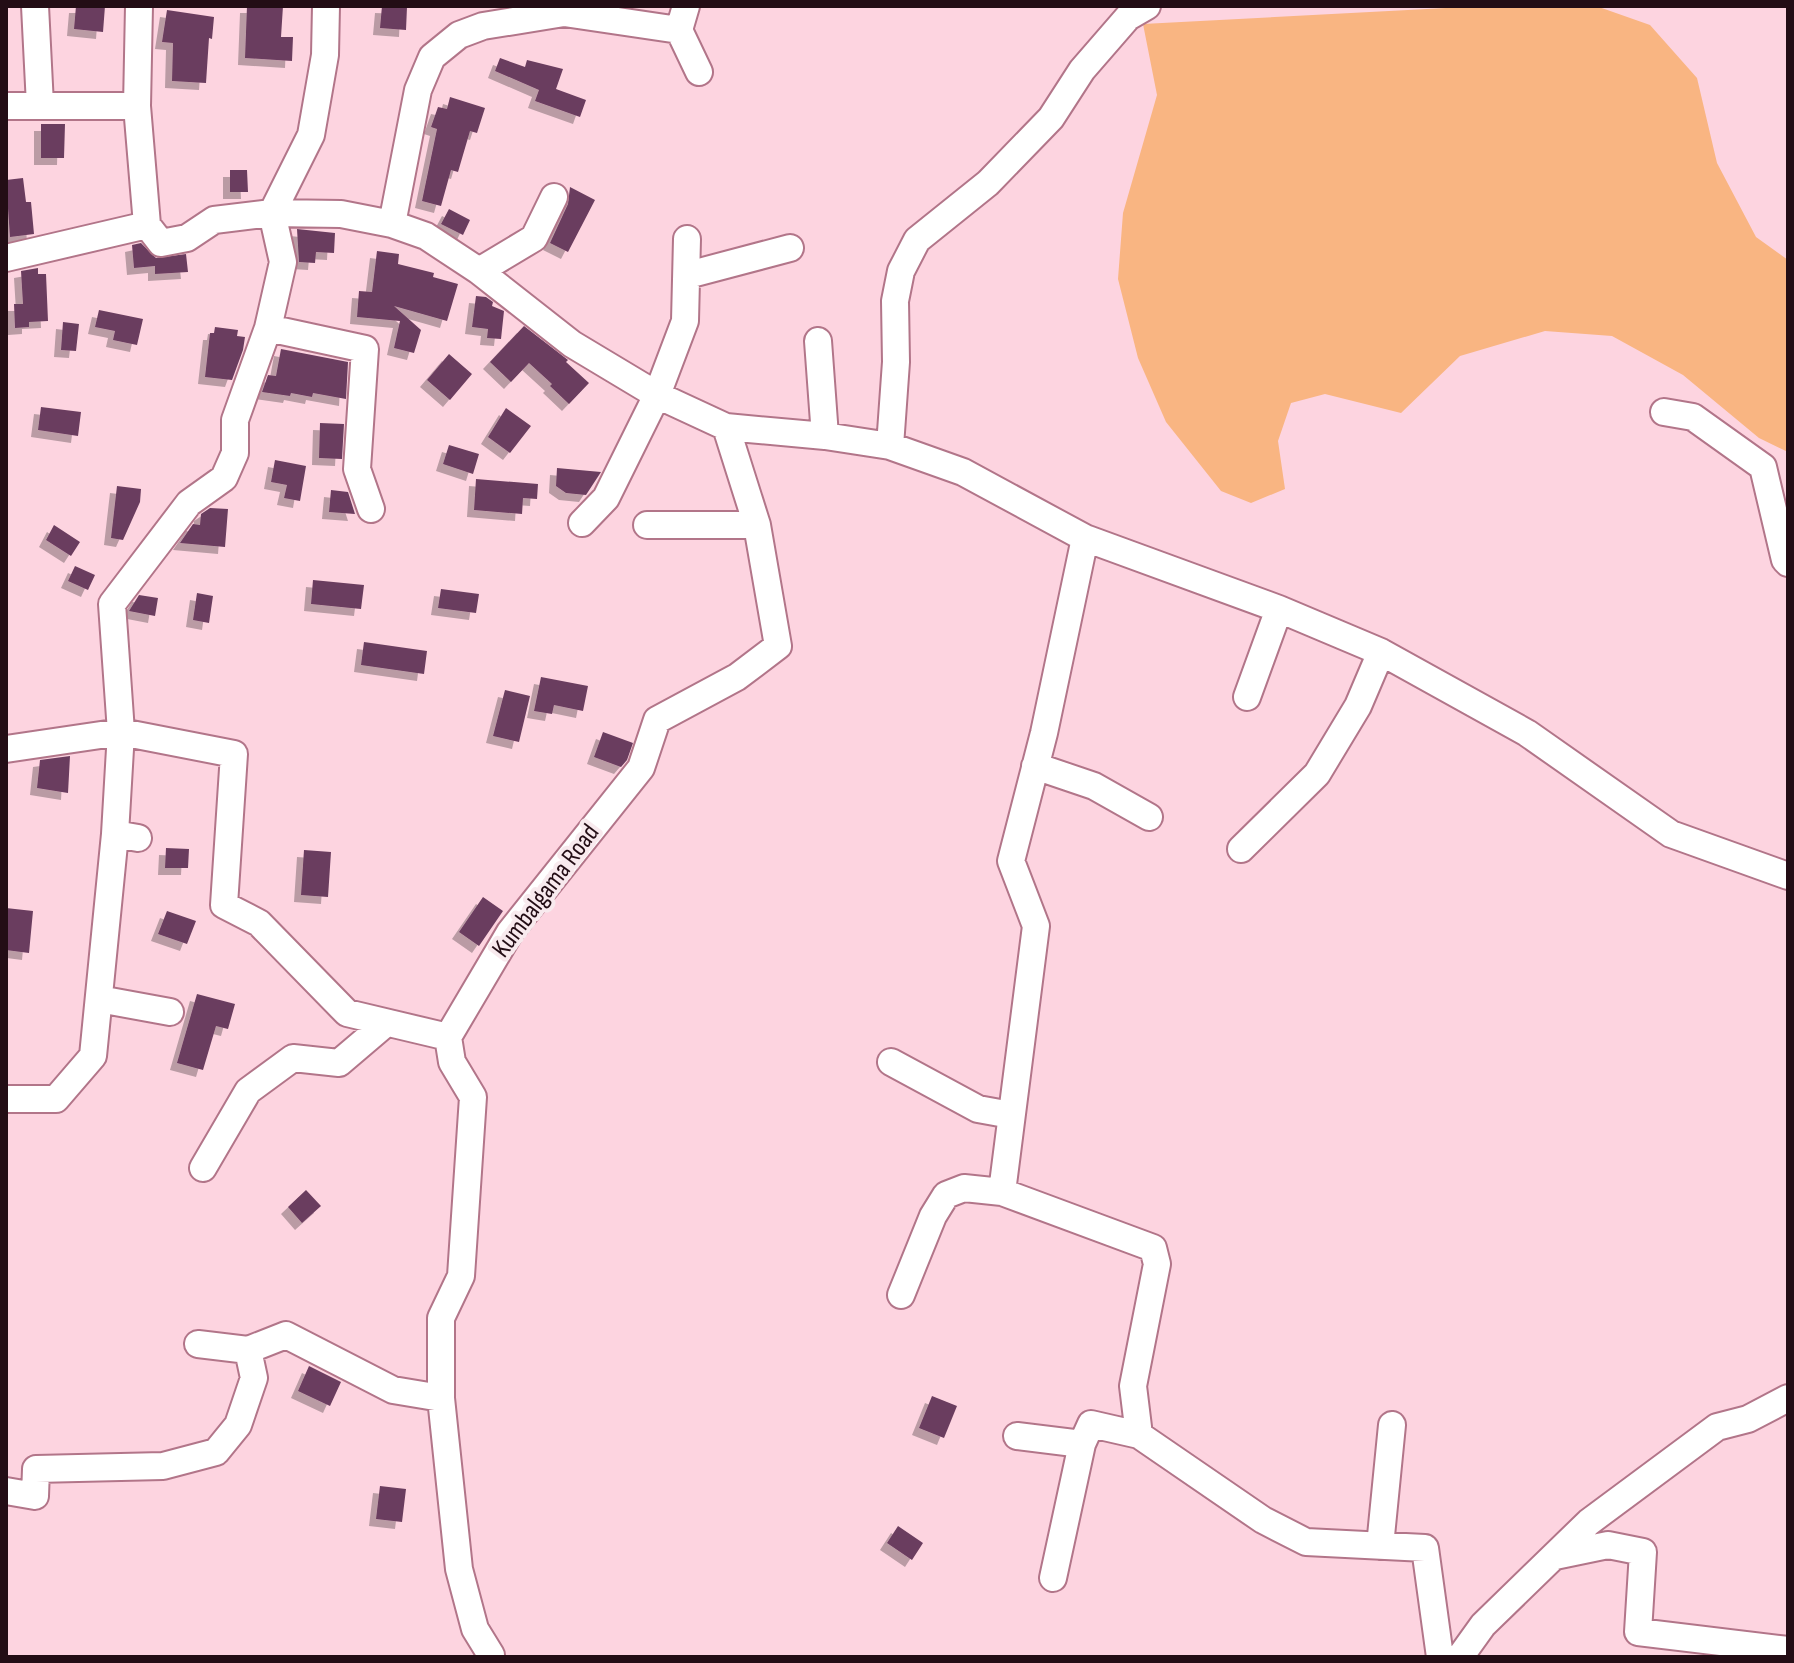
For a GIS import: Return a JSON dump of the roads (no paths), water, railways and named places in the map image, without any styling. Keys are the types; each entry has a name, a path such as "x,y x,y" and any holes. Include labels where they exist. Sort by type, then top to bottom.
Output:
{"street":[{"path":"35,6 40,105"},
{"path":"139,6 137,106 147,225 161,243 187,238 214,220 272,213 341,214 392,224 426,236 479,271 572,344 657,395 726,427 825,436 890,446 963,472 1085,538 1279,609 1381,652 1527,733 1671,834 1788,876"},
{"path":"6,1099 56,1099 93,1056 99,999 127,836 112,604 189,503 224,478 235,453 235,420 268,328 283,262 272,213 311,135 325,55 326,6"},
{"path":"890,446 896,362 895,301 901,271 917,240 998,172 1051,118 1082,70 1128,17 1147,6"},
{"path":"392,224 418,90 432,57 459,35 483,26 564,13 683,18 699,72"},
{"path":"6,106 137,106"},
{"path":"479,271 534,238 554,197"},
{"path":"6,258 147,225"},
{"path":"582,523 606,498 657,395 685,321 687,239"},
{"path":"688,275 790,248"},
{"path":"268,328 365,349 357,469 371,509"},
{"path":"818,341 825,436"},
{"path":"1664,412 1693,417 1763,467 1788,563"},
{"name":"Kumbalgama Road","path":"448,1037 510,932 641,768 657,720 737,677 778,646 757,525 726,427"},
{"path":"647,525 757,525"},
{"path":"1002,1192 1036,926 1011,861 1085,538"},
{"path":"1247,697 1279,609"},
{"path":"1241,849 1317,774 1358,706 1381,652"},
{"path":"6,749 121,732 234,754 224,905 259,923 347,1013 448,1037 452,1062 473,1097 461,1276 441,1318 441,1398 459,1569 475,1629 491,1655 489,1657"},
{"path":"1035,766 1094,786 1149,817"},
{"path":"99,999 170,1012"},
{"path":"203,1168 248,1091 293,1058 339,1063 386,1023"},
{"path":"891,1062 978,1109 1011,1115"},
{"path":"901,1295 933,1216 946,1195 964,1188 1002,1192 1153,1248 1157,1264 1133,1386 1139,1435"},
{"path":"198,1344 248,1350 286,1335 393,1390 441,1398"},
{"path":"6,1491 35,1496 36,1469 163,1466 216,1452 238,1425 254,1378 248,1350"},
{"path":"1460,1657 1483,1625 1589,1522 1717,1427 1748,1419 1788,1398"},
{"path":"1053,1578 1082,1444 1091,1424 1139,1435 1263,1520 1306,1542 1425,1548 1440,1657"},
{"path":"1380,1546 1392,1425"},
{"path":"1017,1436 1082,1444"},
{"path":"1555,1556 1608,1545 1643,1552 1638,1632 1788,1650"}]}
